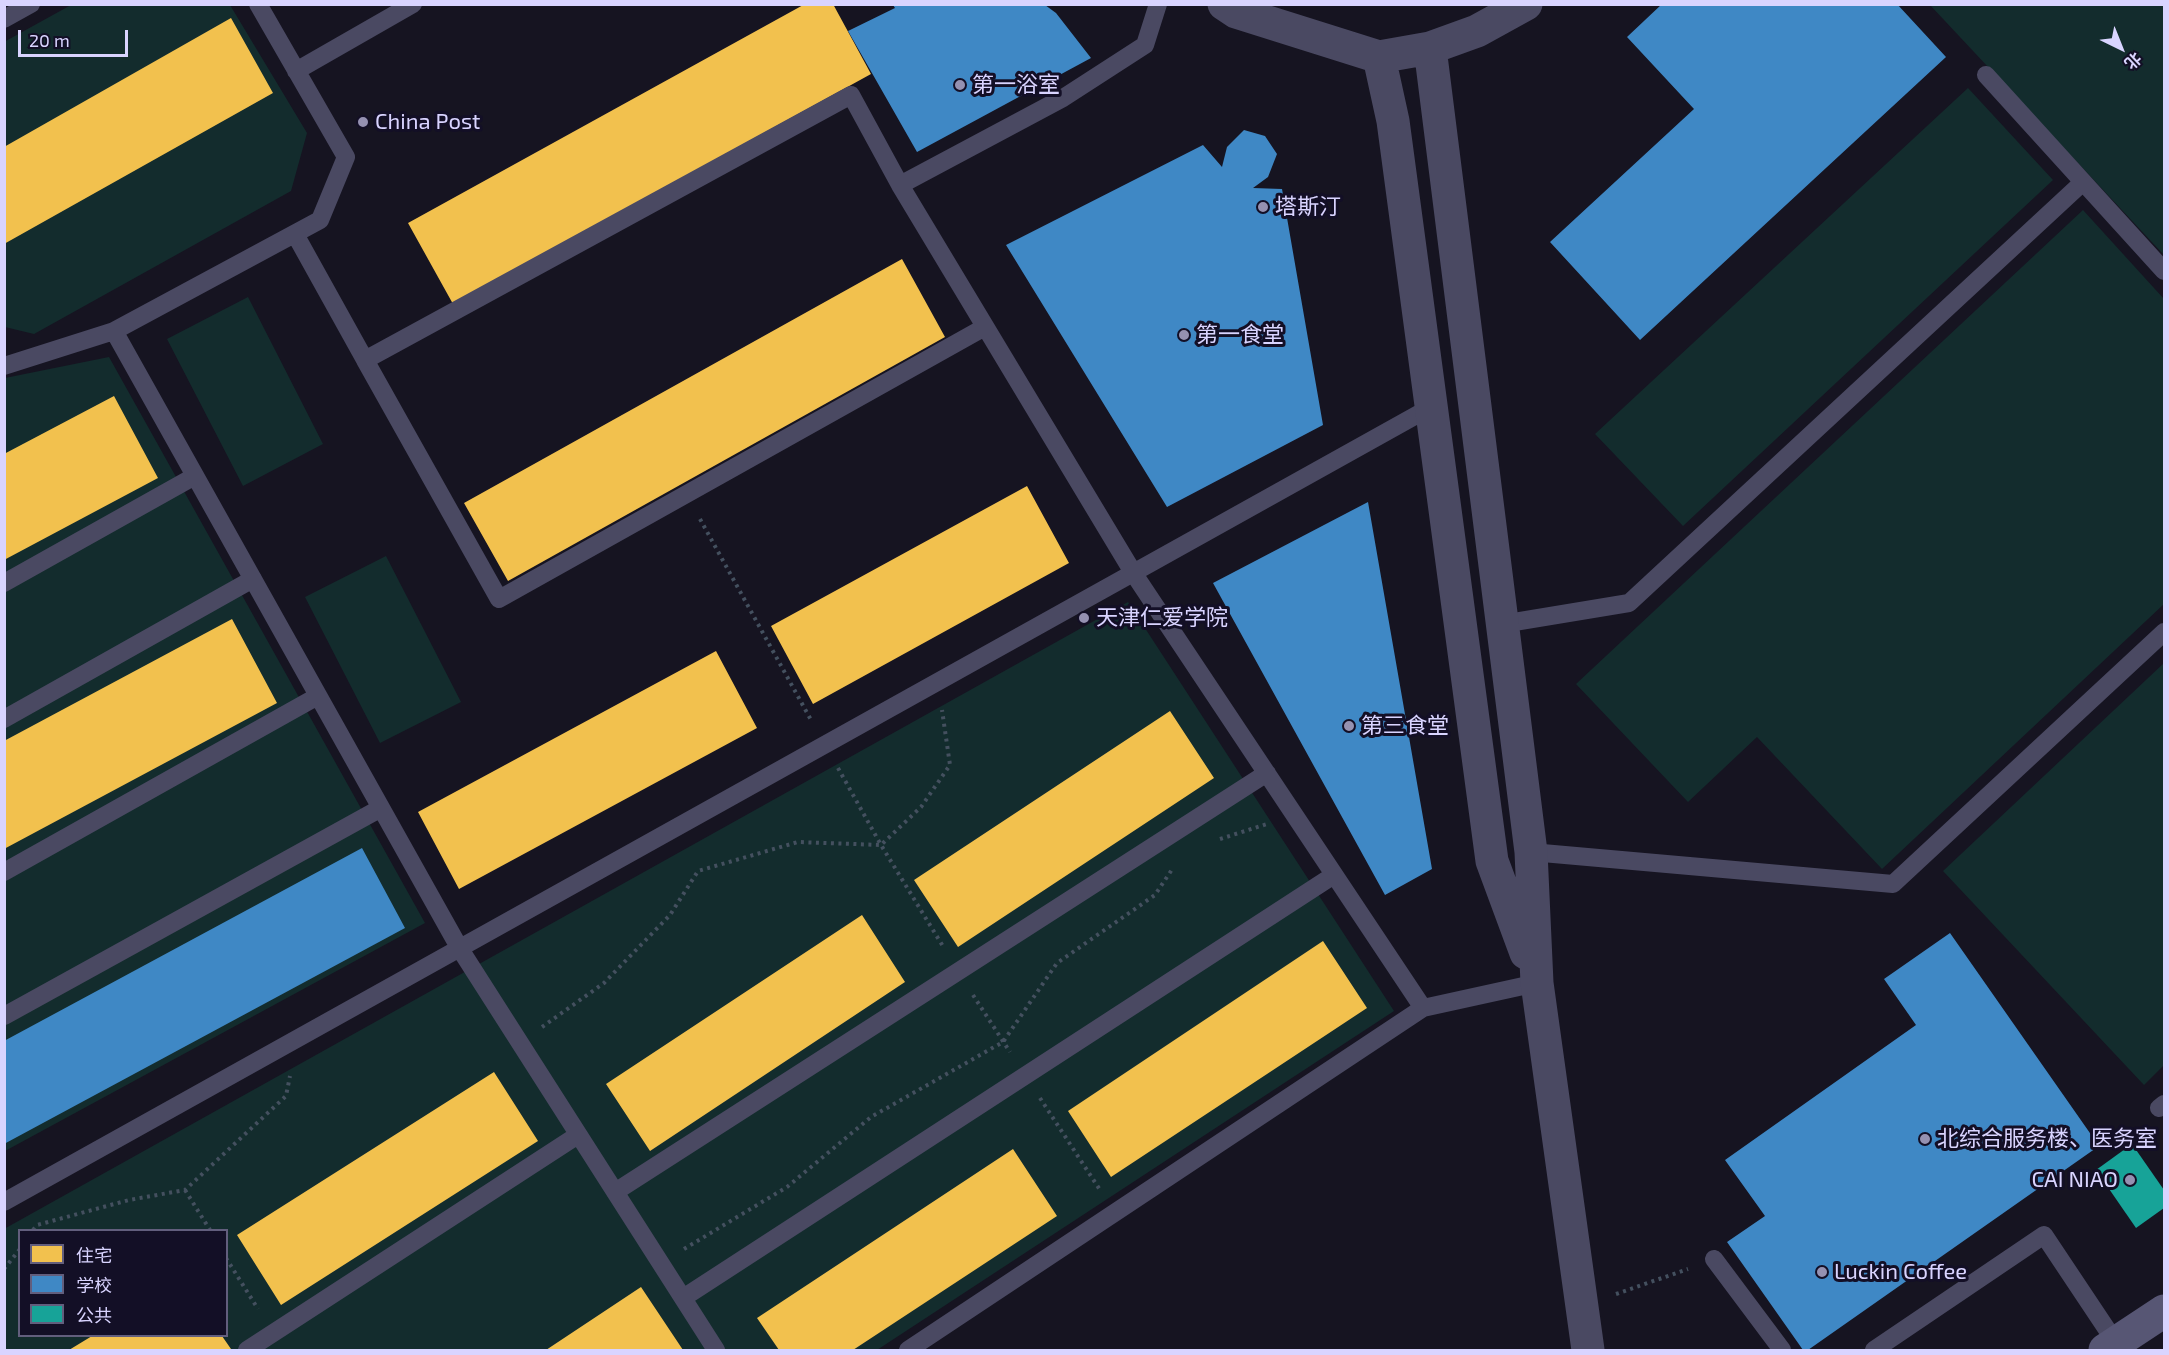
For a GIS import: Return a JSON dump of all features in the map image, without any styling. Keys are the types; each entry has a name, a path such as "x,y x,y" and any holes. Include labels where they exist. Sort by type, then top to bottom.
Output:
{"street":[{"path":"1224,4 1236,12 1379,57 1430,48 1477,31 1526,4"},
{"path":"1430,48 1531,852 1537,983 1588,1350"},
{"path":"1379,57 1393,121 1492,861 1537,983"},
{"path":"2111,1347 2164,1311"}],"lane":[{"path":"4,19 31,4"},
{"path":"4,366 114,331 320,220 346,157 258,4"},
{"path":"296,71 413,4"},
{"path":"900,185 1063,98 1145,45 1158,4"},
{"path":"1986,75 2164,271"},
{"path":"365,360 851,95 900,185 1134,574 1423,1008"},
{"path":"1502,624 1629,603 2082,183"},
{"path":"295,234 499,599 985,327"},
{"path":"114,331 460,949 716,1350"},
{"path":"4,1202 1431,407"},
{"path":"4,583 195,476"},
{"path":"4,719 253,579"},
{"path":"1531,852 1893,884 2164,632"},
{"path":"4,872 318,696"},
{"path":"615,1192 1266,773"},
{"path":"4,1016 381,808"},
{"path":"683,1298 1334,875"},
{"path":"908,1350 1423,1008 1537,983"},
{"path":"247,1350 578,1135"},
{"path":"1874,1350 2044,1235 2111,1347"},
{"path":"1714,1259 1782,1350"}],"path":[{"path":"686,494 881,845 1003,1042 1116,1213"},
{"path":"520,1043 604,983 670,915 698,871 798,842 881,845 921,807 950,765 938,683"},
{"path":"1219,839 1295,816"},
{"path":"661,1263 787,1187 871,1117 1003,1042 1057,963 1155,895 1173,867"},
{"path":"34,1229 37,1224 129,1200 185,1190 286,1096 296,1040"},
{"path":"185,1190 209,1229"},
{"path":"4,1269 18,1252"},
{"path":"1582,1307 1714,1259"},
{"path":"228,1261 272,1333"}],"green space":[{"path":"71,5 230,5 307,133 291,191 34,334 5,327 4,42"},
{"path":"1930,5 2164,5 2164,255"},
{"path":"1968,88 2053,180 1683,526 1595,434"},
{"path":"2083,210 2164,299 2164,604 1882,869 1757,737 1688,802 1576,684"},
{"path":"248,297 323,444 243,486 167,339"},
{"path":"109,357 425,923 5,1151 5,378"},
{"path":"386,556 461,702 380,743 305,597"},
{"path":"1128,602 1394,1011 877,1350 5,1350 4,1229"},
{"path":"2164,663 2164,1065 2144,1085 1943,871"}],"building: 住宅":[{"path":"805,4 833,4 871,74 453,304 408,223"},
{"path":"231,18 273,93 4,244 4,147"},
{"path":"902,259 945,337 508,581 464,503"},
{"path":"114,396 158,478 4,560 4,454"},
{"path":"1027,486 1069,563 813,704 771,626"},
{"path":"232,619 277,703 4,849 4,741"},
{"path":"716,651 757,728 459,889 418,812"},
{"path":"1170,711 1214,778 958,947 914,880"},
{"path":"862,915 905,982 650,1151 606,1084"},
{"path":"1323,941 1367,1008 1111,1177 1068,1111"},
{"path":"494,1072 538,1141 281,1305 237,1235"},
{"path":"1013,1149 1057,1216 853,1350 779,1350 757,1318"},
{"path":"641,1287 683,1350 546,1350"},
{"path":"90,1337 223,1337 231,1349 69,1350"}],"building: 学校":[{"path":"1662,4 1897,4 1946,57 1640,340 1550,242 1694,109 1627,37"},
{"name":"第一浴室","path":"893,5 1045,5 1056,13 1091,58 917,152 848,31 895,8"},
{"name":"第一食堂","path":"1244,130 1265,136 1277,154 1268,177 1253,188 1282,189 1323,425 1167,507 1006,245 1203,145 1222,167 1227,147"},
{"name":"第三食堂","path":"1368,502 1432,869 1385,895 1213,583"},
{"path":"362,848 405,928 4,1144 4,1041"},
{"name":"北综合服务楼、医务室","path":"1950,933 2099,1146 1808,1350 1803,1350 1727,1242 1765,1216 1725,1160 1916,1025 1884,979"}],"building: 公共":[{"name":"CAI NIAO","path":"2132,1144 2164,1190 2164,1208 2136,1228 2096,1170"}],"place":[{"name":"第一浴室","path":"960,85"},
{"name":"China Post","path":"363,122"},
{"name":"塔斯汀","path":"1263,207"},
{"name":"第一食堂","path":"1184,335"},
{"name":"天津仁爱学院","path":"1084,618"},
{"name":"第三食堂","path":"1349,726"},
{"name":"北综合服务楼、医务室","path":"1925,1139"},
{"name":"CAI NIAO","path":"2130,1180"},
{"name":"Luckin Coffee","path":"1822,1272"}]}
